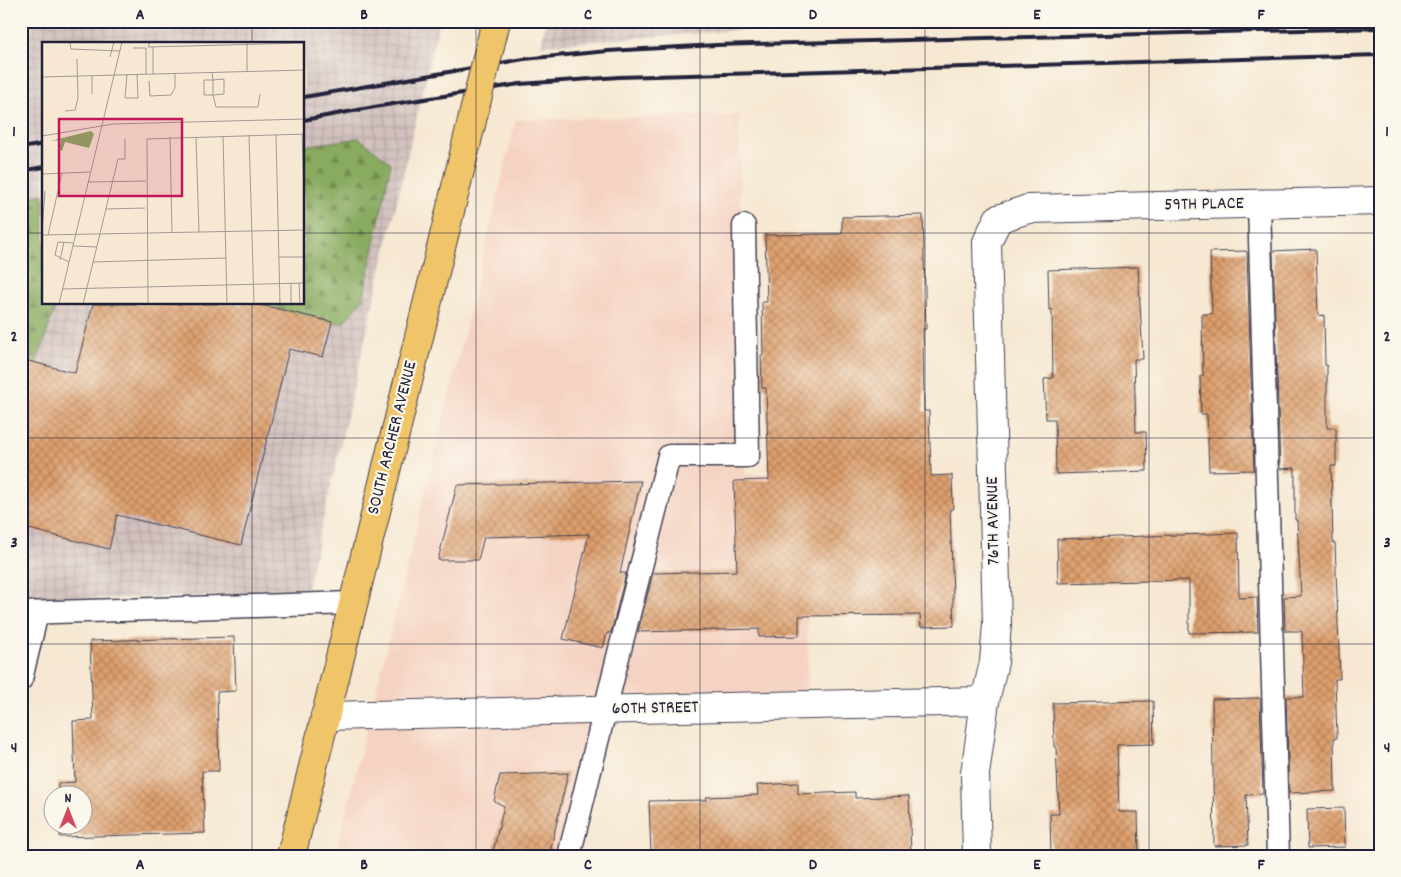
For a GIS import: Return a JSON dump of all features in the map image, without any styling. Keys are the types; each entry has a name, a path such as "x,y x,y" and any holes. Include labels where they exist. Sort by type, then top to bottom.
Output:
{"main road":[{"name":"SOUTH ARCHER AVENUE","path":"292,856 496,21"}],"street":[{"name":"59TH PLACE","path":"1028,209 1380,201"},
{"name":"76TH AVENUE","path":"977,856 975,774 985,700 994,662 997,624 987,242 998,219 1028,209"},
{"name":"60TH STREET","path":"325,716 985,700"}],"lane":[{"path":"1260,204 1278,856"},
{"path":"569,856 669,456 748,456 744,226"},
{"path":"21,679 29,613 353,603"}],"shaded area":[{"path":"21,21 439,21 306,593 33,601 21,651"},
{"path":"546,21 914,21 768,28 541,45"},
{"path":"739,115 745,474 804,475 809,702 603,707 567,856 335,856 516,120"}],"green space":[{"path":"359,138 391,163 363,299 343,323 262,305 305,305 305,146"},
{"path":"42,194 42,305 56,305 37,363 21,359 21,199"}],"building":[{"path":"923,215 926,329 923,329 924,411 929,411 931,476 952,475 953,509 950,509 954,626 921,627 920,615 799,616 799,636 759,637 759,629 638,632 653,573 737,571 734,481 769,480 766,388 762,388 761,355 763,355 762,302 767,302 765,235 842,234 842,217"},
{"path":"1316,249 1318,316 1324,315 1325,365 1327,365 1327,428 1336,428 1336,466 1331,466 1340,679 1335,679 1337,738 1334,738 1335,791 1289,793 1286,697 1304,697 1302,632 1285,631 1284,597 1301,596 1297,520 1295,520 1295,468 1280,469 1273,251"},
{"path":"1246,251 1254,470 1209,471 1207,414 1201,414 1200,376 1203,376 1202,314 1212,314 1210,252"},
{"path":"1138,267 1143,359 1134,359 1136,432 1146,432 1147,471 1056,474 1055,419 1046,419 1044,379 1053,378 1052,309 1049,310 1048,270"},
{"path":"93,305 262,305 332,322 323,357 289,349 241,545 117,515 109,549 21,527 21,359 75,373"},
{"path":"641,481 620,573 626,573 611,633 607,633 603,648 563,639 589,534 484,537 478,560 438,560 457,485"},
{"path":"1238,533 1239,598 1257,597 1258,632 1189,633 1189,580 1058,583 1057,539"},
{"path":"234,637 236,691 217,692 219,771 202,771 205,833 60,837 60,834 92,834 92,784 58,784 75,782 73,721 93,720 90,641"},
{"path":"1260,698 1263,794 1246,795 1248,845 1214,846 1212,699"},
{"path":"1153,701 1154,744 1117,745 1119,812 1138,812 1139,856 1051,856 1050,814 1059,814 1053,703"},
{"path":"568,773 549,856 492,856 504,806 494,801 500,775"},
{"path":"798,783 798,794 855,792 855,798 909,796 911,856 651,856 649,801 707,800 706,797 758,795 757,785"},
{"path":"1344,808 1345,847 1308,848 1307,809"}],"railway":[{"path":"305,97 524,59 608,51 716,45 1380,28"},
{"path":"305,120 520,84 619,77 1380,55"},
{"path":"21,148 42,144"},
{"path":"21,171 42,167"}]}
